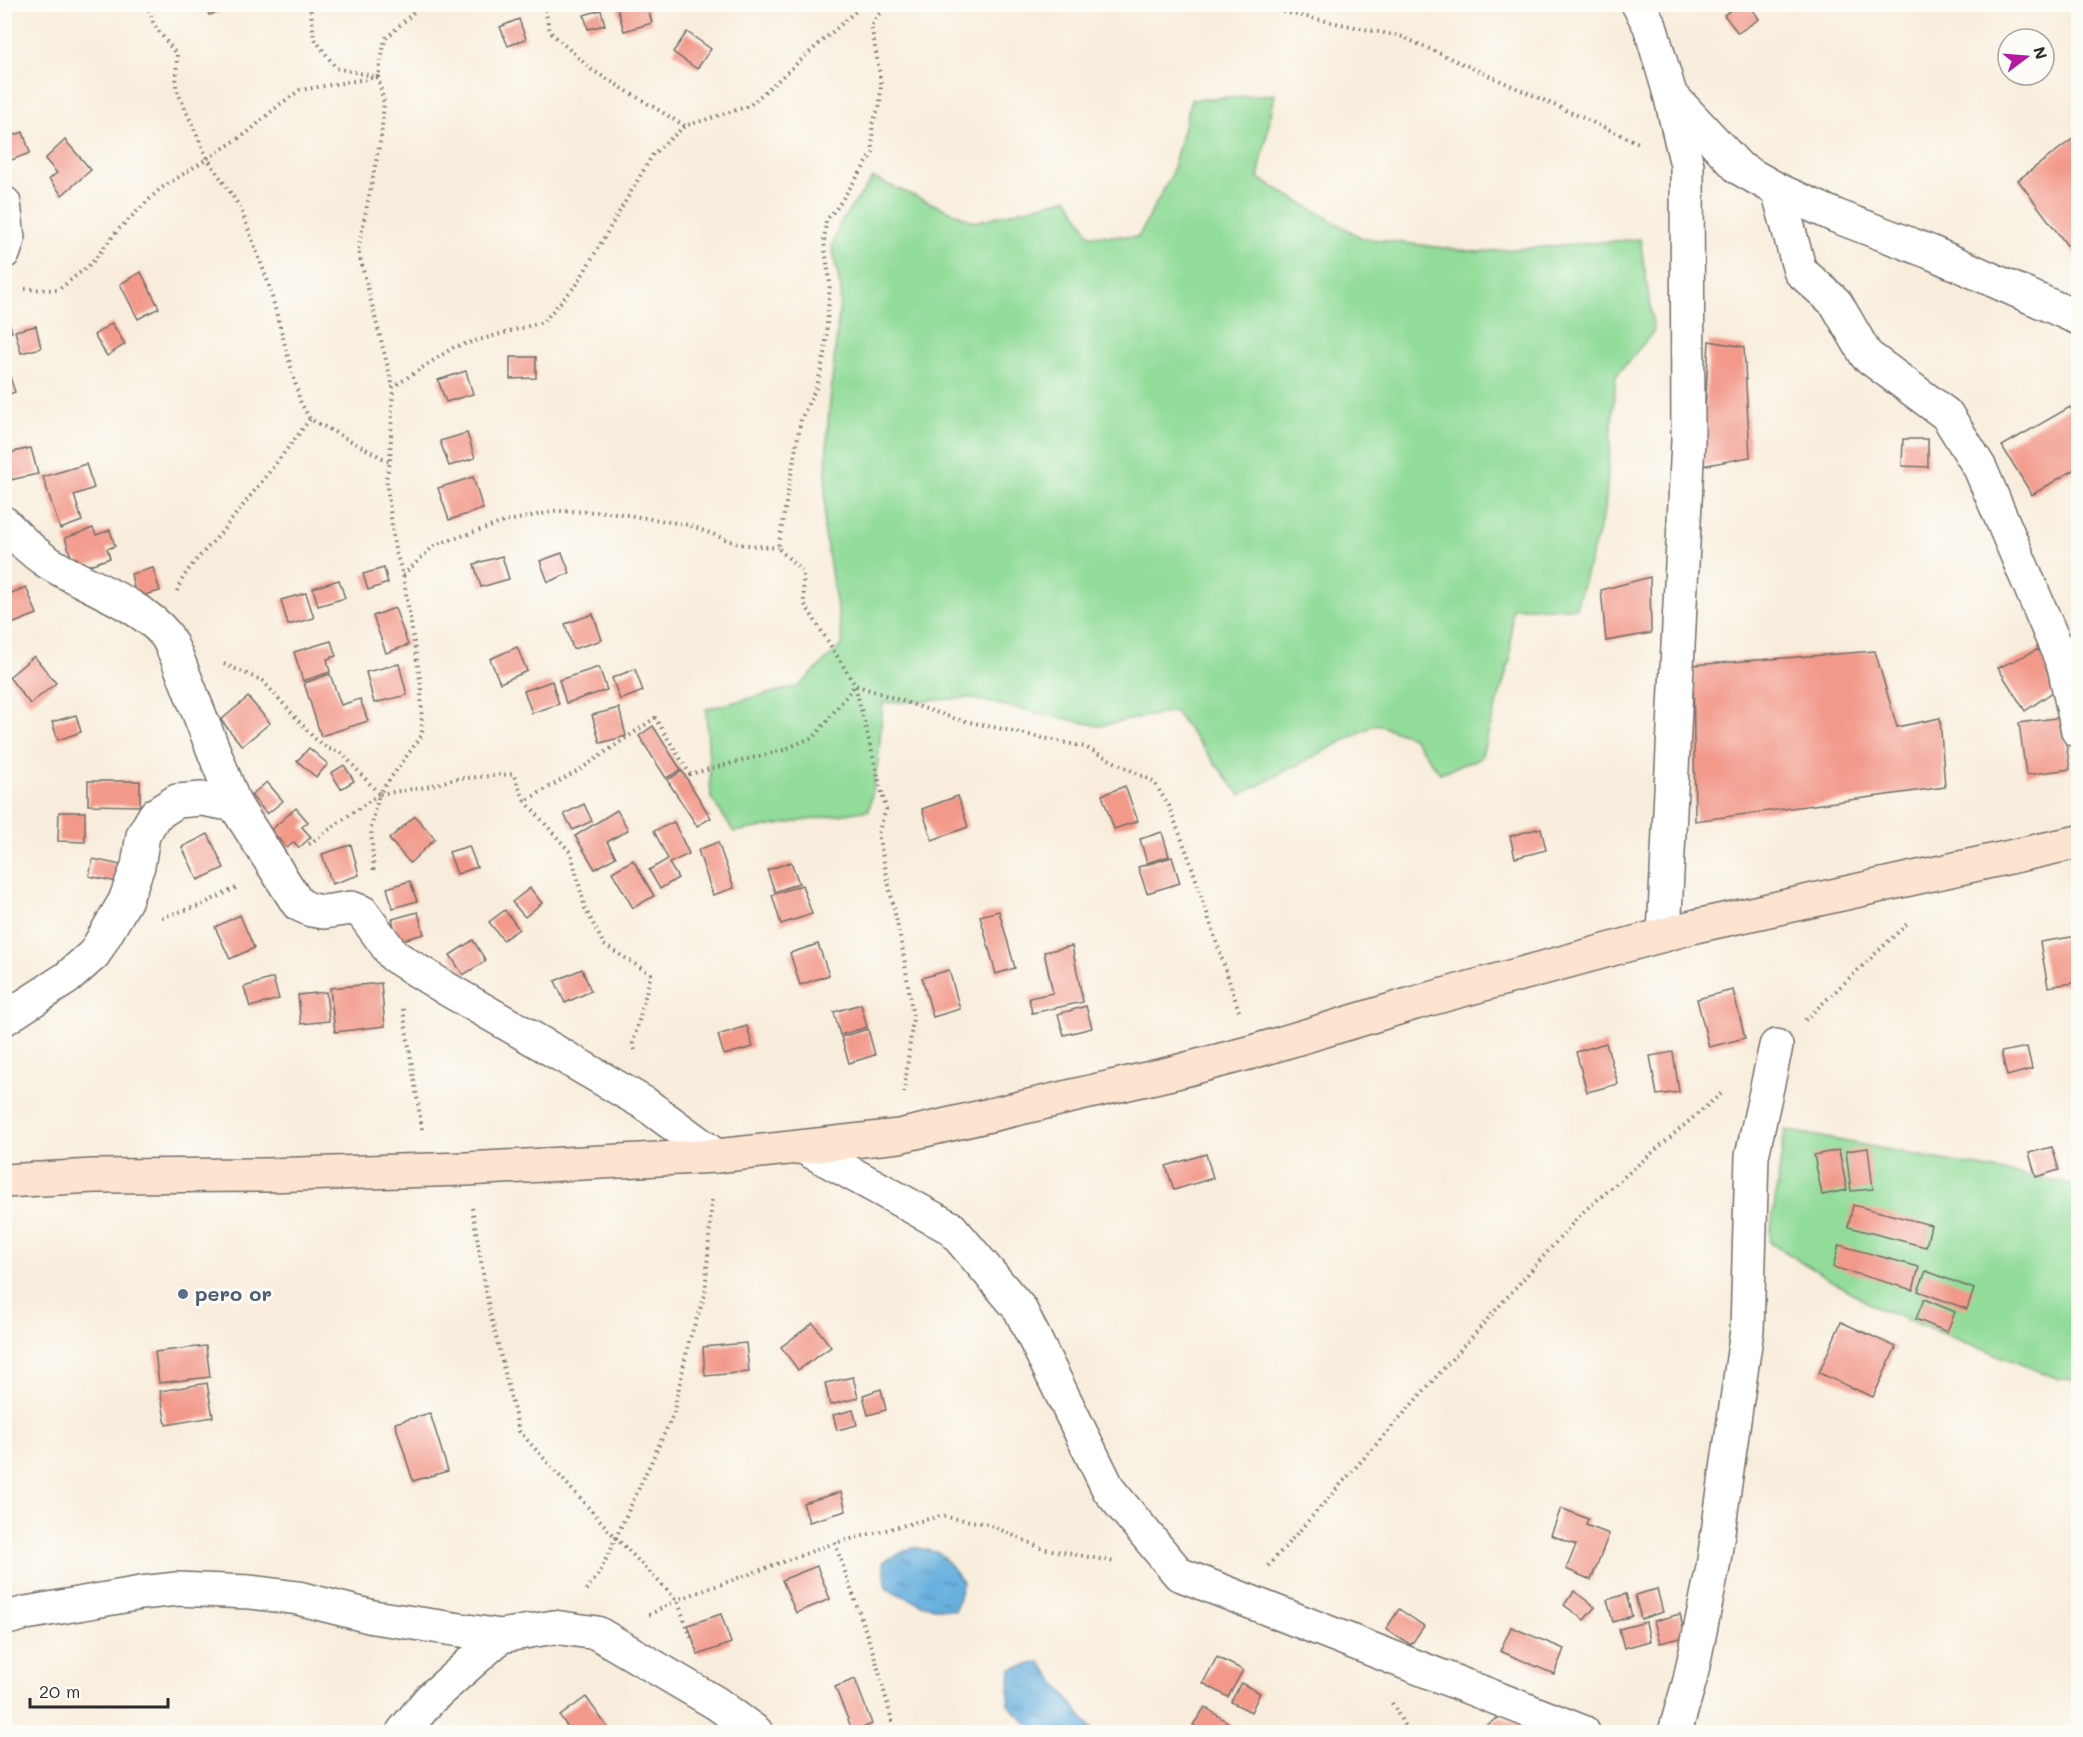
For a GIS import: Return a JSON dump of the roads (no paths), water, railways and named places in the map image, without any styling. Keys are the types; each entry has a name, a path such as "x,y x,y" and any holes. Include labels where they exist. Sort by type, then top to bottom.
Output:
{"street":[{"path":"1638,4 1650,26 1688,165 1688,440 1664,935"},
{"path":"1670,94 1739,168 1778,190 1836,216 1930,252 2079,318"},
{"path":"1778,190 1800,271 1836,303 1866,355 1947,415 1980,468 2064,666 2079,731"},
{"path":"4,203 8,239 4,252"},
{"path":"4,523 21,541 46,561 126,605 155,624 166,636 176,655 235,805 298,904 311,910 324,912 351,908 362,912 394,956 644,1103 716,1156"},
{"path":"4,1019 67,978 94,954 125,901 138,866 143,835 155,815 177,801 202,799 235,805"},
{"path":"4,1181 94,1176 266,1175 428,1168 466,1169 716,1156 899,1136 1252,1052 1415,1003 1696,926 2079,842"},
{"path":"1675,1732 1690,1680 1713,1567 1747,1330 1752,1156 1776,1046"},
{"path":"803,1147 951,1228 1020,1309 1109,1490 1179,1574 1583,1732"},
{"path":"4,1619 141,1593 177,1589 250,1592 298,1598 373,1617 501,1635 554,1627 597,1633 716,1703 756,1732"},
{"path":"403,1732 430,1699 501,1635"}],"water":[{"path":"913,1547 940,1553 963,1582 955,1611 924,1605 887,1589 883,1562"},
{"path":"1040,1662 1094,1732 1035,1732 1008,1704 1011,1669"}],"place":[{"name":"pero or","path":"183,1294"}]}
